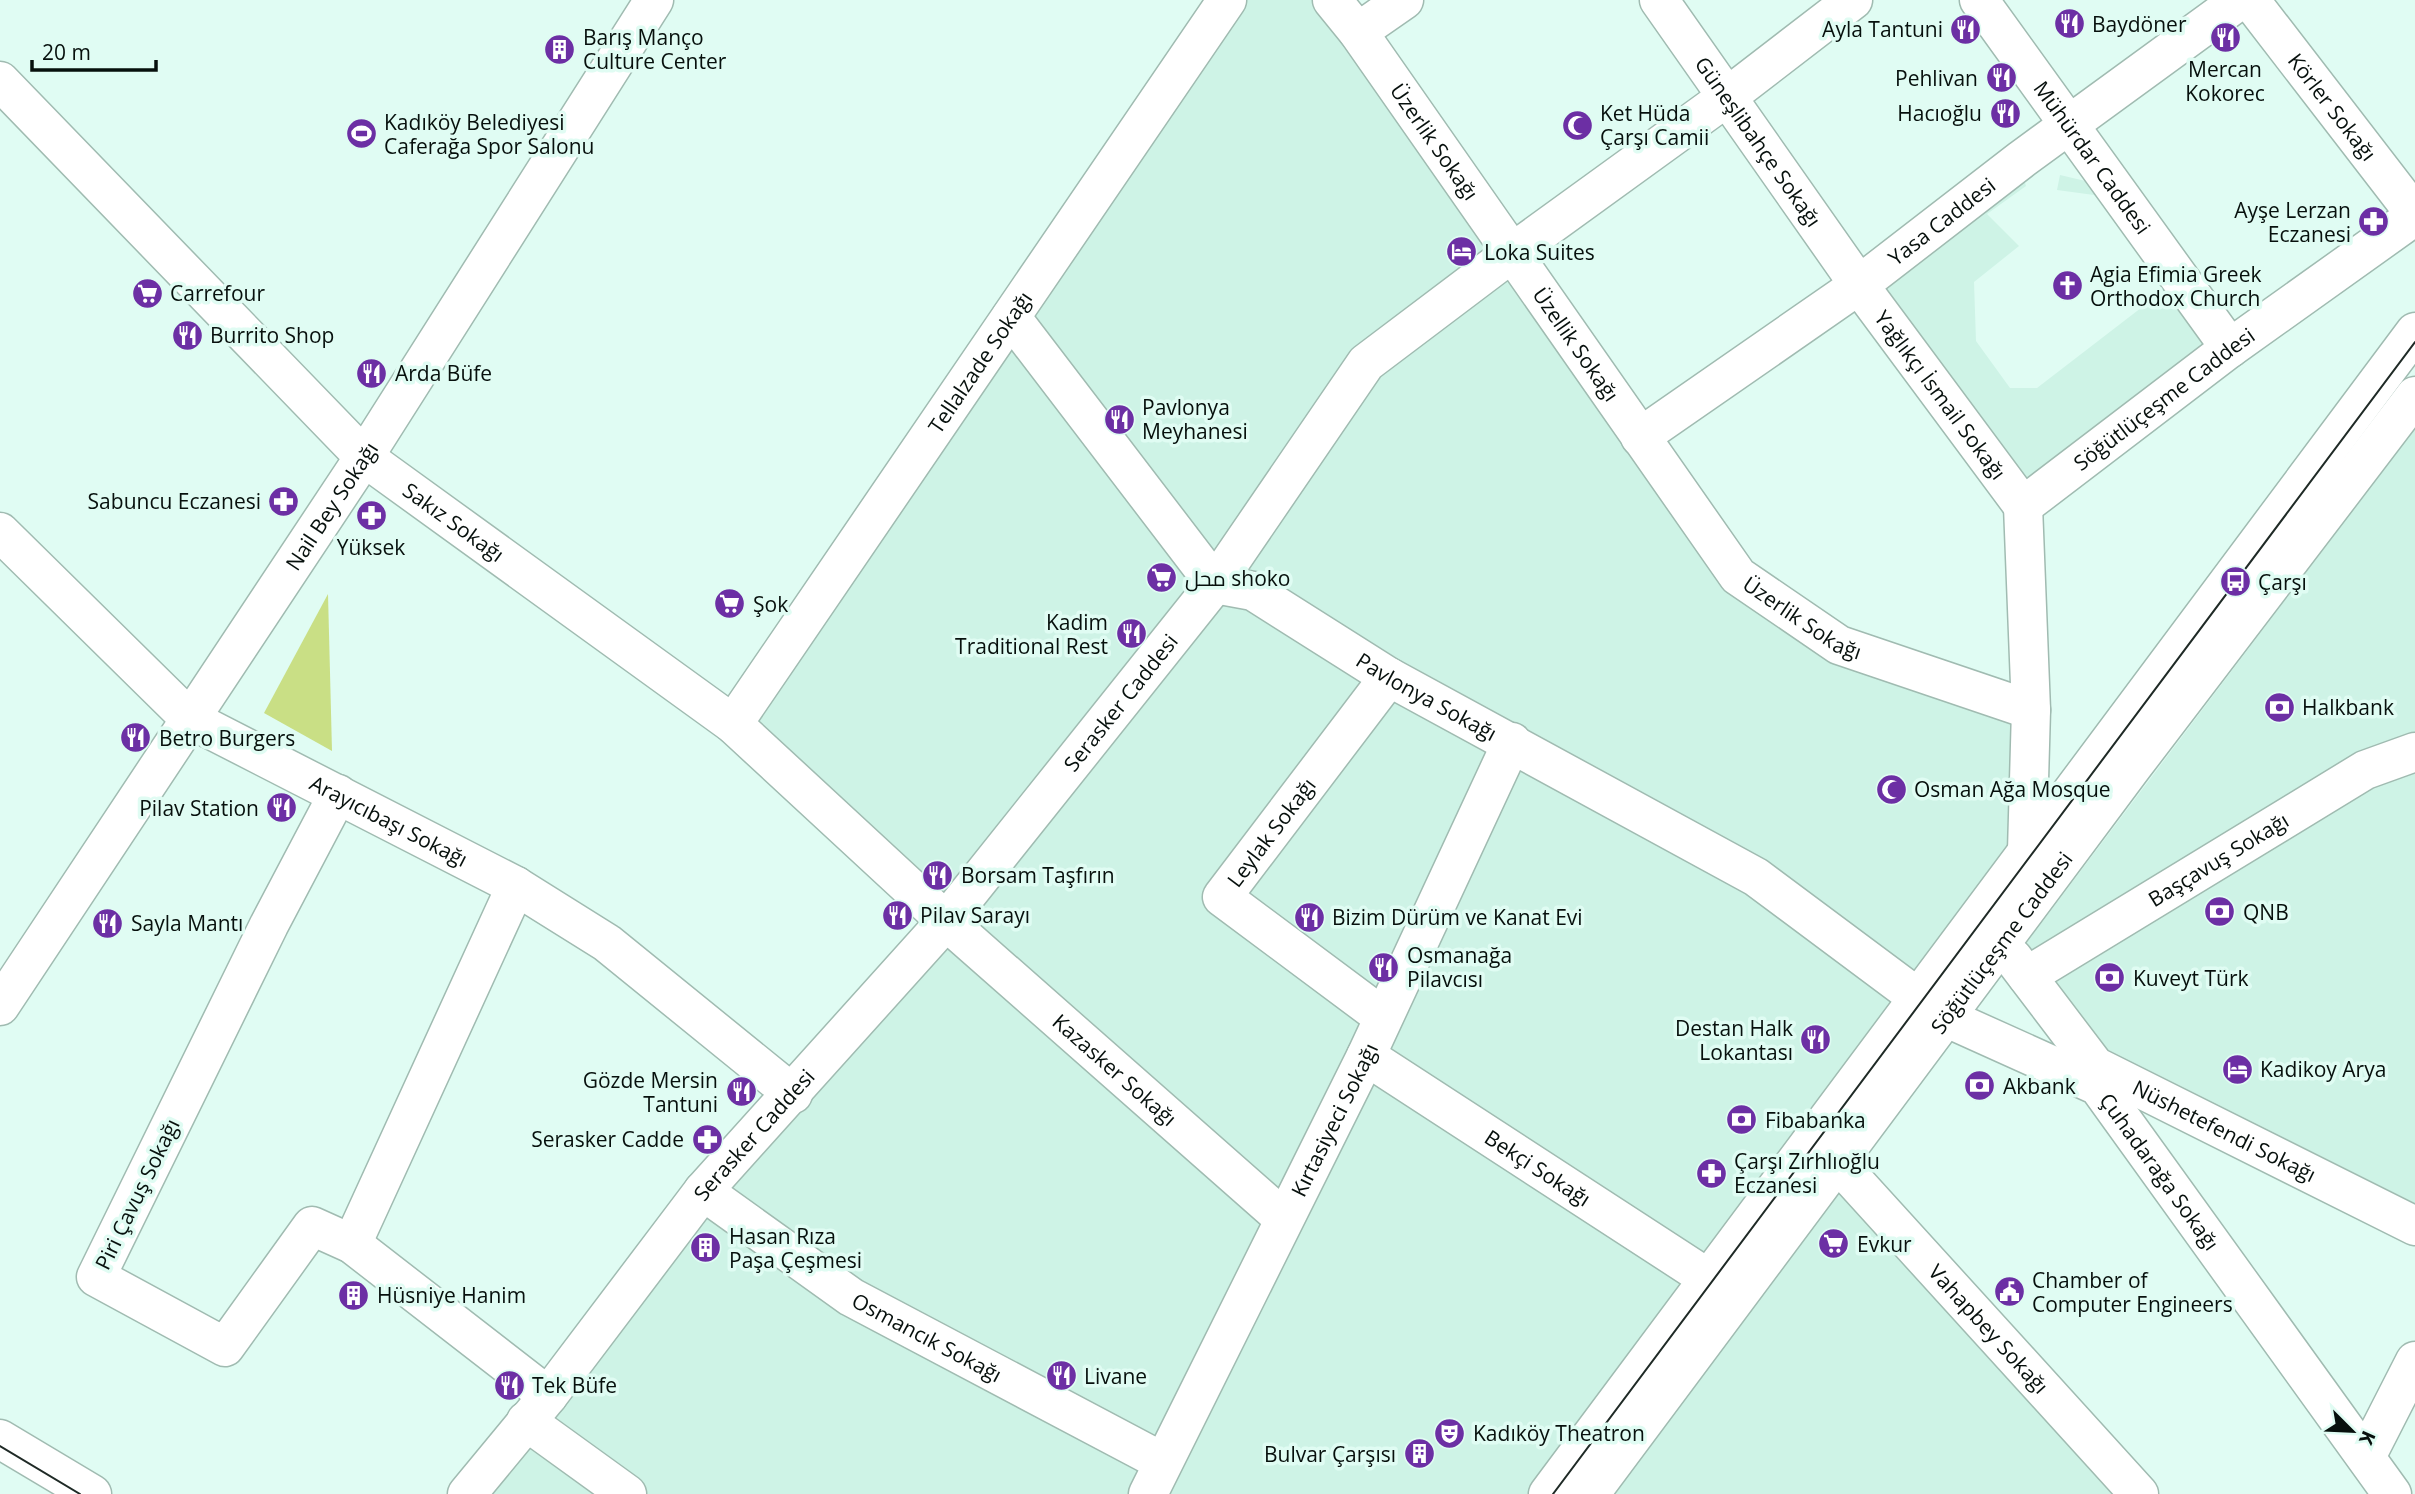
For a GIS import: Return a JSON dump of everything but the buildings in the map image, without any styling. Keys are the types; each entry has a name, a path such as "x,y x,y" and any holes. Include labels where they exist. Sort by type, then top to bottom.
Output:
{"street":[{"name":"Nail Bey Sokağı","path":"0,1006 364,457 654,0"},
{"name":"Tellalzade Sokağı","path":"733,724 1227,0"},
{"name":"Üzerlik Sokağı","path":"1332,0 1358,32 1513,252"},
{"path":"1358,32 1404,0"},
{"name":"Güneşlibahçe Sokağı","path":"1659,0 1859,285"},
{"name":"Serasker Caddesi","path":"467,1494 537,1409 703,1191 946,921 1215,584 1366,363 1513,252 1727,97 1853,0"},
{"name":"Mühürdar Caddesi","path":"1979,0 2230,348"},
{"name":"Yasa Caddesi","path":"1640,437 1859,285 2068,125 2239,0"},
{"name":"Körler Sokağı","path":"2250,0 2415,215"},
{"name":"Sakız Sokağı","path":"0,81 364,457 733,724 946,921"},
{"name":"Söğütlüçeşme Caddesi","path":"2027,851 2031,710 2023,506 2230,348 2415,215"},
{"name":"Üzellik Sokağı","path":"1513,252 1640,437"},
{"name":"Yağlıkçı İsmail Sokağı","path":"1859,285 2023,506"},
{"path":"1011,317 1215,584"},
{"name":"Söğütlüçeşme Caddesi","path":"1590,1494 1838,1163 2027,851 2415,332"},
{"name":"Söğütlüçeşme Caddesi","path":"1548,1494 1709,1279 1932,1007 2000,946 2415,396"},
{"name":"Üzerlik Sokağı","path":"1640,437 1738,576 1839,645 2031,710"},
{"name":"Arayıcıbaşı Sokağı","path":"0,532 190,719 516,886 607,943 793,1094"},
{"name":"Pavlonya Sokağı","path":"1215,584 1253,591 1389,677 1756,877 1932,1007"},
{"name":"Leylak Sokağı","path":"1383,1017 1222,897 1389,677"},
{"name":"Kırtasiyeci Sokağı","path":"1155,1478 1366,1056 1512,742"},
{"name":"Başçavuş Sokağı","path":"2027,976 2365,770 2415,752"},
{"name":"Piri Çavuş Sokağı","path":"338,793 269,925 96,1277 225,1347 312,1226 352,1244"},
{"path":"516,886 352,1244 537,1409 627,1494"},
{"name":"Kazasker Sokağı","path":"946,921 1283,1218"},
{"name":"Nüshetefendi Sokağı","path":"2000,946 2027,976 2095,1066 2415,1226"},
{"name":"Çuhadarağa Sokağı","path":"1932,1007 2098,1086 2392,1494"},
{"name":"Bekçi Sokağı","path":"1366,1056 1709,1279"},
{"name":"Vahapbey Sokağı","path":"1838,1163 2139,1494"},
{"name":"Osmancık Sokağı","path":"703,1191 851,1297 1155,1478"},
{"path":"2366,1457 2415,1361"},
{"path":"0,1439 92,1494"}],"shaded area":[{"path":"1242,0 1318,0 1497,249 1358,355 1215,566 1024,316"},
{"path":"2022,172 2026,186 1987,214 2019,246 1974,282 1976,341 2010,388 2037,388 2163,291 2117,222 2094,195 2057,190 2060,175 2094,183 2214,346 2025,490 1874,286"},
{"path":"1510,268 1731,585 2019,718 2015,835 1909,977 1235,576 1375,371"},
{"path":"1010,336 1201,584 943,904 747,722"},
{"path":"2415,428 2415,740 2029,961 2021,950"},
{"path":"1219,597 1250,602 1372,681 1212,893 1368,1020 1280,1199 962,921"},
{"path":"1392,691 1497,746 1379,1000 1238,895"},
{"path":"1516,757 1748,886 1896,996 1702,1262 1380,1052"},
{"path":"2415,764 2415,1213 2102,1057 2044,979 2266,843"},
{"path":"946,937 1270,1221 1158,1446 853,1286 720,1189"},
{"path":"1370,1072 1689,1280 1530,1494 1161,1494"},
{"path":"1843,1185 2124,1494 1613,1494"},
{"path":"706,1207 1148,1467 1136,1494 646,1494 542,1419"},
{"path":"528,1437 607,1494 481,1494"}],"green space":[{"path":"328,594 332,751 264,713"}],"tram line":[{"path":"1553,1494 2415,342"},
{"path":"0,1446 80,1494"}],"place":[{"name":"Baydöner","path":"2069,24"},
{"name":"Ayla Tantuni","path":"1966,29"},
{"name":"Mercan Kokorec","path":"2225,37"},
{"name":"Barış Manço Culture Center","path":"560,49"},
{"name":"Pehlivan","path":"2001,78"},
{"name":"Hacıoğlu","path":"2005,113"},
{"name":"Ket Hüda Çarşı Camii","path":"1577,125"},
{"name":"Kadıköy Belediyesi Caferağa Spor Salonu","path":"361,134"},
{"name":"Ayşe Lerzan Eczanesi","path":"2374,222"},
{"name":"Loka Suites","path":"1461,252"},
{"name":"Agia Efimia Greek Orthodox Church","path":"2067,286"},
{"name":"Carrefour","path":"147,293"},
{"name":"Burrito Shop","path":"187,335"},
{"name":"Arda Büfe","path":"372,373"},
{"name":"Pavlonya Meyhanesi","path":"1119,419"},
{"name":"Sabuncu Eczanesi","path":"284,501"},
{"name":"Yüksek","path":"371,515"},
{"name":"محل shoko","path":"1162,578"},
{"name":"Çarşı","path":"2235,582"},
{"name":"Şok","path":"730,604"},
{"name":"Kadim Traditional Rest","path":"1131,634"},
{"name":"Halkbank","path":"2279,707"},
{"name":"Betro Burgers","path":"136,738"},
{"name":"Osman Ağa Mosque","path":"1891,789"},
{"name":"Pilav Station","path":"282,808"},
{"name":"Borsam Taşfırın","path":"938,875"},
{"name":"QNB","path":"2220,912"},
{"name":"Pilav Sarayı","path":"897,915"},
{"name":"Bizim Dürüm ve Kanat Evi","path":"1309,917"},
{"name":"Sayla Mantı","path":"108,923"},
{"name":"Osmanağa Pilavcısı","path":"1384,967"},
{"name":"Kuveyt Türk","path":"2110,978"},
{"name":"Destan Halk Lokantası","path":"1816,1040"},
{"name":"Kadikoy Arya","path":"2237,1069"},
{"name":"Akbank","path":"1980,1086"},
{"name":"Gözde Mersin Tantuni","path":"741,1092"},
{"name":"Fibabanka","path":"1742,1120"},
{"name":"Serasker Cadde","path":"707,1139"},
{"name":"Çarşı Zırhlıoğlu Eczanesi","path":"1711,1173"},
{"name":"Evkur","path":"1834,1244"},
{"name":"Hasan Rıza Paşa Çeşmesi","path":"706,1248"},
{"name":"Chamber of Computer Engineers","path":"2009,1292"},
{"name":"Hüsniye Hanim","path":"354,1295"},
{"name":"Livane","path":"1061,1376"},
{"name":"Tek Büfe","path":"509,1385"},
{"name":"Kadıköy Theatron","path":"1450,1433"},
{"name":"Bulvar Çarşısı","path":"1419,1454"}]}
